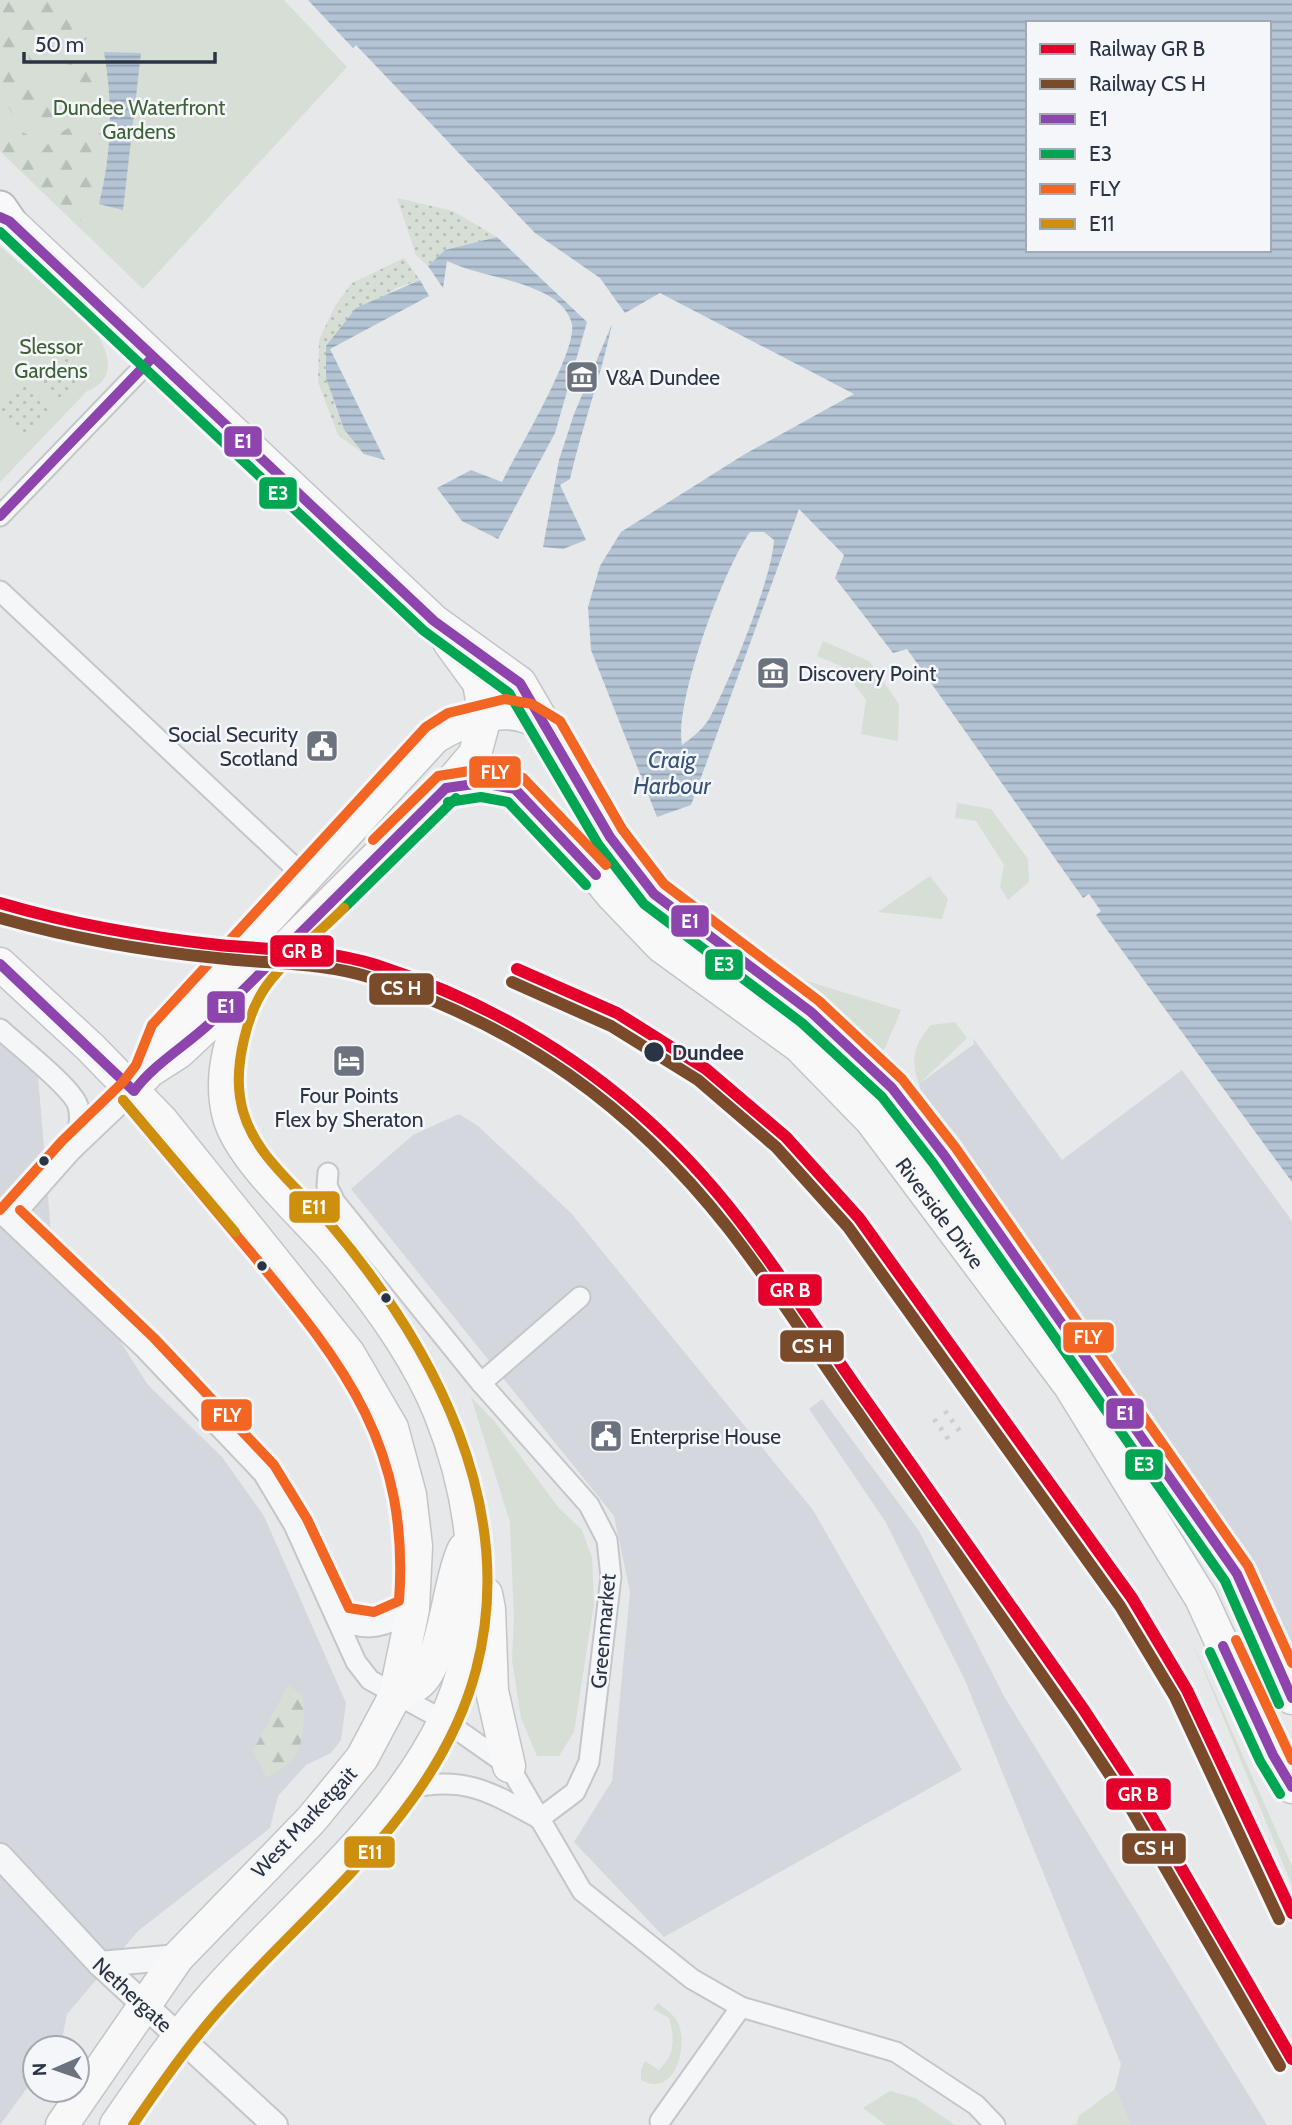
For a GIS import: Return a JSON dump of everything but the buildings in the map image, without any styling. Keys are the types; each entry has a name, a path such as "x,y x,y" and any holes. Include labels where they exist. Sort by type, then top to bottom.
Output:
{"main road":[{"path":"3,215 434,621 479,683 485,716 475,754 446,789 179,1052 141,1081"},
{"name":"Riverside Drive","path":"434,621 520,683 610,837 654,894 811,1012 892,1088 944,1155 1237,1574 1292,1698"},
{"path":"141,1081 162,1034 435,737 453,726 505,713 527,717 551,732"},
{"name":"Riverside Drive","path":"446,789 481,783 515,789 567,841 661,946 799,1046 872,1120 1077,1397 1201,1598 1273,1755 1292,1787"},
{"name":"West Marketgait","path":"0,964 141,1081 196,1161 349,1354 392,1428 410,1495 416,1546 413,1609 395,1696 362,1758 343,1783 178,1957 62,2125"},
{"path":"253,980 226,1060 225,1095 230,1119 241,1145 335,1251 392,1327 417,1365 440,1413 458,1471 489,1609 492,1690 509,1766"},
{"path":"395,1696 421,1682 435,1657 455,1568 471,1535"},
{"path":"116,2125 217,1991 313,1893 405,1789 445,1721 463,1666 473,1608 471,1535"}],"street":[{"path":"0,516 152,358"},
{"path":"0,591 307,879"},
{"path":"0,1029 78,1104 79,1124 72,1150"},
{"path":"141,1081 5,1216 144,1348 263,1473 294,1525 356,1662 370,1680 445,1721 509,1766 582,1892 692,1979 741,2007 895,2052 976,2105 995,2125"},
{"name":"Greenmarket","path":"328,1172 327,1186 335,1202 481,1383 589,1505 607,1540 611,1577 589,1762 575,1792 539,1819"},
{"path":"481,1383 580,1297"},
{"path":"338,1618 368,1629 389,1624 413,1609"},
{"path":"405,1789 452,1782 484,1789 539,1819"},
{"name":"Nethergate","path":"0,1856 100,1964 275,2125"},
{"path":"100,1964 178,1957"},
{"path":"660,2120 741,2007"}],"shaded area":[{"path":"973,1038 1062,1160 1182,1070 1292,1221 1292,1660 1219,1512 920,1089 919,1084 974,1044"},
{"path":"0,1040 38,1076 51,1233 148,1385 222,1457 264,1516 346,1703 341,1740 331,1753 306,1765 278,1796 270,1828 138,1931 67,2014 63,2034 21,2034 21,2096 0,2125"},
{"path":"459,1114 478,1126 571,1213 813,1510 962,1770 664,1937 574,1842 612,1781 630,1592 614,1516 351,1189 413,1135"},
{"path":"822,1399 919,1531 1005,1698 1267,2125 1131,2125 1115,2089 1121,2064 964,1678 885,1521 809,1409"}],"green space":[{"name":"Dundee Waterfront Gardens","path":"0,0 284,0 347,67 143,289 0,151"},
{"path":"0,0 75,0 89,37 62,55 39,63 31,64 28,55 13,54 8,59 0,56"},
{"path":"87,50 96,58 101,102 96,104 75,97 57,77 58,72"},
{"path":"13,71 30,76 50,88 70,104 69,110 39,127 16,118 3,100 0,72"},
{"path":"93,117 99,117 102,128 101,157 94,188 78,226 0,151 0,118 31,137 35,141 34,151 40,154 64,131"},
{"path":"397,198 453,211 497,237 445,250 428,266 416,255"},
{"name":"Slessor Gardens","path":"0,246 94,329 104,346 108,364 103,380 87,391 0,482"},
{"path":"404,258 420,280 396,288 326,346 328,377 334,404 346,429 364,454 338,435 318,382 319,340 335,306 352,283"},
{"path":"56,347 84,374 58,401 33,377"},
{"path":"23,382 51,409 23,438 0,416 0,406"},
{"path":"823,641 869,661 899,704 898,741 861,734 866,700 841,666 817,656"},
{"path":"957,803 991,809 1028,859 1029,882 1008,900 1000,887 1004,865 976,821 955,818"},
{"path":"930,876 948,899 942,919 878,912"},
{"path":"794,977 901,1010 882,1055"},
{"path":"955,1022 967,1038 919,1084 914,1060 921,1039 931,1025"},
{"path":"471,1397 495,1422 558,1507 582,1530 592,1558 594,1604 574,1732 559,1756 537,1756 521,1718 512,1660 514,1619 510,1522"},
{"path":"1191,1639 1292,1866 1292,1885 1289,1878"},
{"path":"288,1685 303,1695 303,1733 296,1753 289,1762 267,1778 253,1751"},
{"path":"658,2003 677,2020 682,2045 676,2068 670,2077 653,2084 641,2080 641,2069 645,2061 659,2070 668,2058 672,2046 669,2018 653,2009"},
{"path":"1115,2089 1131,2125 1076,2125 1079,2116"},
{"path":"890,2091 915,2098 955,2125 886,2125 863,2108"}],"water":[{"name":"Craig Harbour","path":"308,0 1292,0 1292,1182 1096,915 1101,911 1089,894 1083,898 907,649 893,653 835,578 844,555 799,509 691,805 657,817 591,650 588,607 600,566 621,532 745,454 854,394 660,293 625,313 600,278 535,233 356,45 353,48","holes":["750,532 764,532 774,540 771,557 766,579 738,657 709,719 682,745 682,725 693,668 715,604 727,574"]},
{"path":"104,52 141,53 123,210 99,204 107,166 110,128"},
{"path":"497,237 587,322 555,433 498,539 462,521 437,488 471,470 502,482 556,378 571,338 572,324 560,304 545,293 528,286 447,261 443,288 428,266 445,250"},
{"path":"420,280 429,296 330,349 385,460 364,454 344,429 326,378 326,346 356,308"},
{"path":"612,324 570,479 560,485 586,540 563,549 543,547 559,460 574,414"}],"railway":[{"path":"945,1411 961,1433"},
{"path":"934,1419 949,1440"}],"transit line":[{"name":"E1","path":"0,217 9,221 434,621 520,683 610,837 654,894 811,1012 892,1088 944,1155 1237,1574 1292,1698"},
{"name":"E3","path":"0,232 424,631 509,693 598,844 644,904 802,1023 882,1097 933,1163 1225,1581 1279,1704"},
{"name":"E1","path":"0,516 152,358"},
{"name":"FLY","path":"0,1210 62,1141 123,1082 136,1065 152,1025 426,727 448,713 505,699 532,704 560,721 622,829 664,884 819,1001 902,1079 955,1147 1248,1566 1292,1663"},
{"name":"FLY","path":"373,840 438,776 482,769 523,778 606,865"},
{"name":"E1","path":"446,788 481,783 515,789 596,875"},
{"name":"E1","path":"0,964 134,1091 160,1064 209,1024 446,788"},
{"name":"E3","path":"448,802 481,797 508,802 586,885"},
{"name":"E3","path":"344,908 456,798"},
{"path":"0,903 136,934 219,945 318,953 376,965 431,985 532,1034 578,1064 664,1135 740,1221 1084,1710 1135,1788 1292,2059"},
{"name":"E11","path":"133,2125 179,2060 217,2013 374,1848 406,1808 435,1765 459,1719 476,1670 486,1609 486,1548 476,1489 458,1432 433,1376 403,1323 369,1272 331,1225 263,1151 252,1134 240,1097 241,1054 248,1024 260,996 284,965 344,908"},
{"path":"0,918 135,948 315,966 372,978 477,1020 570,1075 612,1108 691,1184 744,1249 1072,1718 1123,1795 1280,2066"},
{"path":"517,969 617,1013 706,1069 786,1137 859,1218 1132,1598 1187,1690 1292,1913"},
{"path":"512,982 611,1026 698,1080 776,1147 848,1227 1120,1606 1175,1697 1279,1919"},
{"name":"FLY","path":"20,1210 154,1338 274,1465 307,1519 349,1608 374,1612 399,1601 400,1547 394,1498 382,1454 365,1413 343,1373 286,1296 123,1100"},
{"name":"E11","path":"123,1100 235,1232"},
{"name":"FLY","path":"1236,1640 1292,1760"},
{"name":"E1","path":"1223,1646 1273,1755 1292,1787"},
{"name":"E3","path":"1210,1652 1260,1761 1280,1794"}],"place":[{"name":"V&A Dundee","path":"582,377"},
{"name":"Discovery Point","path":"773,673"},
{"name":"Social Security Scotland","path":"322,746"},
{"name":"Dundee","path":"654,1052"},
{"name":"Four Points Flex by Sheraton","path":"349,1061"},
{"name":"Enterprise House","path":"606,1436"}]}
